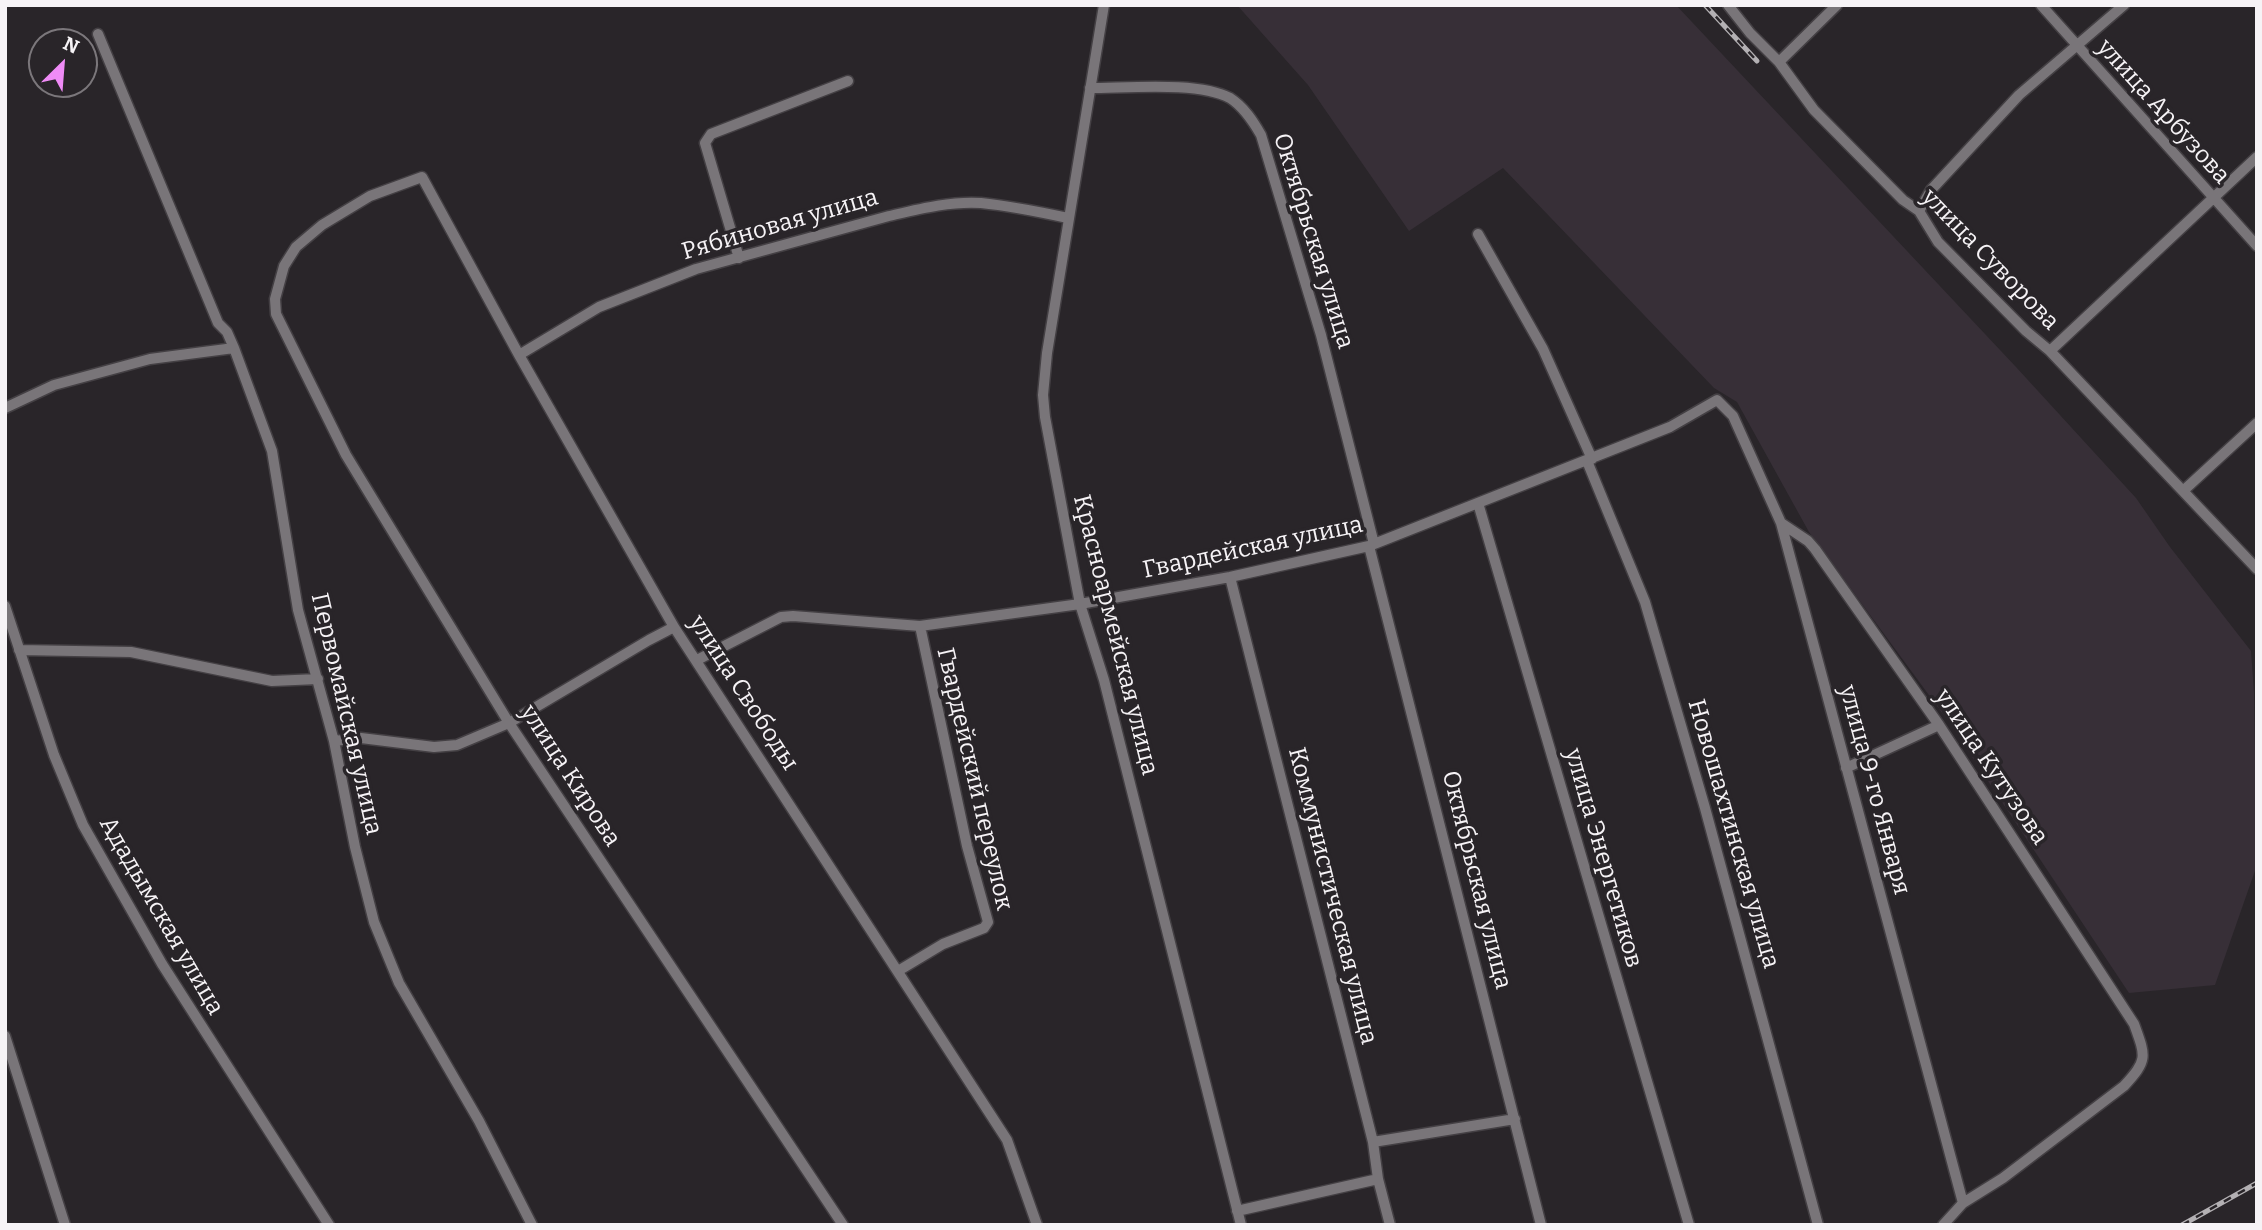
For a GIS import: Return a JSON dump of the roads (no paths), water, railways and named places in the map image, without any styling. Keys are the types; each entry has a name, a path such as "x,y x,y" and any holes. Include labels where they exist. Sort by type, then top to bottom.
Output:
{"street":[{"name":"Красноармейская улица","path":"1104,5 1047,353 1043,395 1047,438 1080,604 1104,680 1241,1225"},
{"name":"улица Суворова","path":"1728,5 1750,33 1779,62 1814,110 1903,200 1919,211 1938,242 2026,331 2050,351 2257,569"},
{"path":"1779,62 1837,5"},
{"name":"улица Арбузова","path":"2041,5 2257,246"},
{"path":"1919,211 1931,190 2019,95 2124,5"},
{"name":"Первомайская улица","path":"98,34 218,323 227,332 234,348 272,451 298,610 334,741 355,847 374,922 399,983 479,1121 532,1225"},
{"path":"739,258 705,143 707,138 711,134 848,81"},
{"name":"Октябрьская улица","path":"1090,88 1196,88 1230,99 1243,108 1261,135 1321,335 1541,1225"},
{"path":"2050,351 2257,157"},
{"name":"улица Кирова","path":"422,177 370,195 322,225 296,247 284,267 275,299 276,314 346,455 509,723 843,1225"},
{"name":"улица Свободы","path":"422,177 519,355 674,627 1007,1140 1037,1225"},
{"name":"Рябиновая улица","path":"519,355 598,307 696,269 920,208 980,203 1068,218"},
{"name":"Новошахтинская улица","path":"1478,234 1543,349 1645,602 1705,808 1818,1225"},
{"path":"5,408 54,385 150,359 234,348"},
{"name":"Гвардейская улица","path":"697,660 768,623 793,615 920,626 1080,604 1230,577 1372,545 1670,427 1717,400"},
{"name":"улица 9-го Января","path":"1717,400 1733,416 1781,523 1963,1203"},
{"path":"2183,491 2257,423"},
{"name":"улица Энергетиков","path":"1478,503 1689,1225"},
{"name":"улица Кутузова","path":"1781,523 1808,541 1815,549 1939,725 2134,1024 2144,1051 2141,1068 2124,1086 2003,1178 1963,1203"},
{"name":"Коммунистическая улица","path":"1230,577 1373,1142 1377,1179 1390,1225"},
{"name":"Ададымская улица","path":"5,606 54,755 83,825 162,964 329,1225"},
{"name":"Гвардейский переулок","path":"898,971 943,944 984,928 988,922 967,846 920,626"},
{"path":"334,741 361,738 445,747 479,737 509,723 674,627"},
{"path":"19,650 131,652 272,681 318,679"},
{"path":"1846,768 1939,725"},
{"path":"5,1036 65,1225"},
{"path":"1373,1142 1515,1119"},
{"path":"1237,1212 1377,1179"},
{"path":"1943,1225 1963,1203"}],"railway":[{"path":"1705,5 1757,61"},
{"path":"2182,1225 2257,1183"}]}
